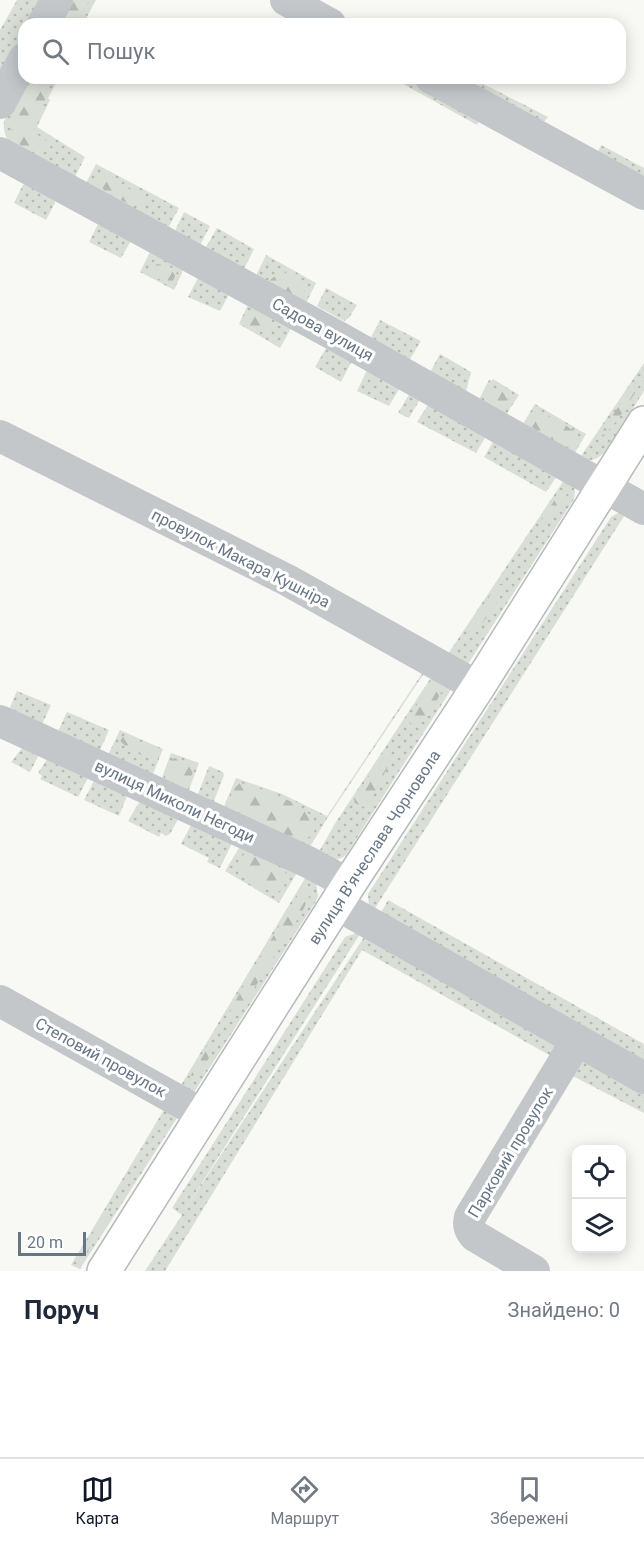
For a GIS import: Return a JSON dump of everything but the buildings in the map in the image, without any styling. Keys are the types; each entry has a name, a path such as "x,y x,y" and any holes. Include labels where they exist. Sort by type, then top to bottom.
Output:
{"main road":[{"name":"вулиця Вʼячеслава Чорновола","path":"104,1271 644,423"}],"street":[{"path":"47,18 57,0"},
{"path":"286,0 319,18"},
{"path":"0,102 18,70"},
{"path":"442,84 644,194"},
{"name":"Садова вулиця","path":"0,153 331,333 644,509"},
{"name":"провулок Макара Кушніра","path":"0,436 287,580 478,687"},
{"name":"вулиця Миколи Негоди","path":"0,721 308,862 343,894 577,1040 644,1078"},
{"name":"Степовий провулок","path":"0,1001 202,1114"},
{"name":"Парковий провулок","path":"534,1271 475,1236 468,1224 470,1217 577,1040"}],"green space":[{"path":"17,0 44,0 34,18 18,18 18,46 0,78 0,30"},
{"path":"69,0 96,0 86,18 60,18"},
{"path":"72,0 90,0 79,14 70,18 65,15"},
{"path":"24,84 56,84 37,127 85,157 73,181 10,144 4,130 4,121"},
{"path":"28,84 49,84 44,104 34,127 35,133 52,145 47,152 33,151 23,147 14,138 12,121"},
{"path":"403,84 426,84 482,115 477,125"},
{"path":"478,84 484,84 548,117 540,127 476,94"},
{"path":"601,145 644,168 644,175 640,182 595,158"},
{"path":"96,164 179,208 166,232 84,187"},
{"path":"102,173 146,199 147,202 133,206 109,194 97,183 98,175"},
{"path":"30,181 55,194 55,203 46,220 14,203 23,185"},
{"path":"184,212 210,226 198,249 173,235"},
{"path":"98,224 131,241 121,258 89,242"},
{"path":"217,228 254,249 242,273 203,252"},
{"path":"150,252 183,263 182,273 174,290 140,272"},
{"path":"266,255 316,283 304,307 254,280"},
{"path":"157,264 169,266 177,272 171,285 147,273"},
{"path":"284,272 304,288 300,298 298,299 269,281"},
{"path":"198,278 232,289 220,311 188,297"},
{"path":"326,288 357,305 349,318 344,321 317,306"},
{"path":"250,300 294,323 280,348 239,324"},
{"path":"256,307 267,314 273,323 266,332 248,325 249,314"},
{"path":"380,320 421,341 407,364 368,343"},
{"path":"329,343 354,357 341,382 315,367"},
{"path":"440,354 471,372 465,396 428,376"},
{"path":"644,363 644,391 606,451 594,459 579,459"},
{"path":"369,366 401,386 389,406 357,391"},
{"path":"640,377 643,378 623,411 611,428 600,436 611,417"},
{"path":"493,379 519,395 504,418 477,403 489,380"},
{"path":"490,388 506,392 510,396 502,409 485,404 484,397"},
{"path":"411,391 422,396 409,418 398,413"},
{"path":"431,400 488,433 476,453 417,422"},
{"path":"535,404 586,434 573,456 521,427"},
{"path":"537,414 554,418 569,428 578,435 575,443 568,447 555,442 527,424"},
{"path":"496,437 559,473 546,492 484,457"},
{"path":"566,477 574,486 574,499 468,664 444,660"},
{"path":"561,490 567,493 564,504 546,523 540,523"},
{"path":"622,511 626,513 372,913 369,909 368,894 611,517"},
{"path":"497,585 502,585 504,590 493,609 480,625 468,633 466,631"},
{"path":"429,666 308,850 222,811 236,778 282,794 327,816"},
{"path":"436,670 454,685 346,855 336,860 317,855 336,822"},
{"path":"432,683 439,685 442,691 429,714 418,726 413,726 409,721 414,709"},
{"path":"17,691 51,705 40,729 7,714"},
{"path":"67,712 109,730 98,755 59,737 59,729"},
{"path":"120,730 163,749 151,779 106,759"},
{"path":"127,736 154,747 157,752 156,757 141,755 126,746 119,739"},
{"path":"27,742 42,749 30,772 11,762"},
{"path":"51,753 88,778 78,797 40,779 42,776 38,773"},
{"path":"171,753 199,763 187,795 160,783"},
{"path":"387,755 390,759 389,764 369,804 363,807 355,803 354,799 380,759"},
{"path":"175,758 188,762 194,769 187,787 182,789 167,782 165,777 171,760"},
{"path":"209,766 223,772 224,775 212,806 196,799"},
{"path":"97,775 127,796 119,816 84,800"},
{"path":"240,783 270,792 303,809 315,823 312,836 300,840 260,825 228,809 231,795"},
{"path":"142,801 178,819 170,834 166,836 161,833 159,837 128,821"},
{"path":"191,825 234,839 220,868 207,862 209,858 181,844"},
{"path":"242,843 298,871 279,903 225,871"},
{"path":"245,854 269,861 288,876 288,880 280,891 263,887 238,866"},
{"path":"307,875 316,882 318,896 316,901 191,1097 177,1092"},
{"path":"306,887 311,892 302,912 243,1006 230,1018 228,1016 245,983 301,890"},
{"path":"388,900 644,1044 644,1068 378,918"},
{"path":"362,931 184,1211 366,934 552,1038 560,1049 551,1071 549,1055 362,950 165,1271 145,1271 182,1215 172,1208 345,937"},
{"path":"211,1044 214,1048 201,1071 189,1086 184,1088 206,1047"},
{"path":"581,1053 644,1089 644,1113 565,1072"},
{"path":"168,1103 177,1118 80,1269 71,1265"},
{"path":"111,1206 113,1207 104,1227 77,1266 79,1254"}]}
